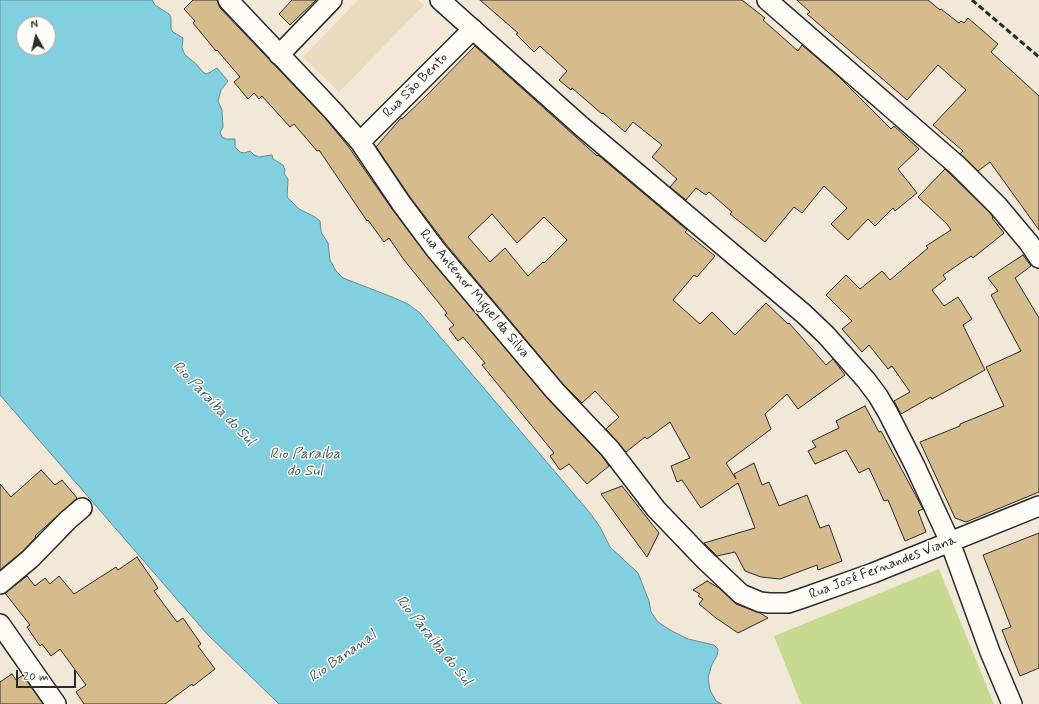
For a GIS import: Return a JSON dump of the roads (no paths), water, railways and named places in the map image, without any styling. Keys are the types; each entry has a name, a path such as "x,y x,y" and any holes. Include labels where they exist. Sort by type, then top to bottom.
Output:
{"street":[{"name":"Rua Antenor Miguel da Silva","path":"228,0 333,110 360,142 401,204 455,273 555,391 610,448 656,509 728,582"},
{"path":"279,54 332,0"},
{"path":"440,0 559,107 804,314 826,335 866,380 882,402 915,466 950,542 990,652 1012,704"},
{"path":"766,0 958,166 998,206 1029,243 1039,258"},
{"name":"Rua São Bento","path":"360,142 473,29"},
{"name":"Rua José Fernandes Viana","path":"728,582 741,594 750,599 769,603 788,603 874,572 1039,506"},
{"path":"0,584 30,559 64,523 82,508"},
{"path":"0,624 56,704"}],"water":[{"name":"Rio Paraiba do Sul","path":"0,0 152,0 155,5 169,14 171,17 171,29 183,38 182,48 185,55 204,73 207,74 217,68 228,81 221,90 218,101 222,110 223,127 220,132 222,137 226,139 235,139 235,147 240,152 244,153 250,151 259,157 272,155 273,159 283,165 285,170 284,174 288,179 287,197 299,209 320,221 321,232 328,243 330,260 336,271 343,278 408,304 420,313 590,513 600,527 610,547 638,573 649,601 651,612 658,622 688,639 714,645 718,649 717,656 712,664 708,678 710,690 716,701 722,704 279,704 207,634 0,395"}],"railway":[{"path":"972,0 1039,57"}],"water label":[{"name":"Rio Paraíba do Sul","path":"213,404"},
{"name":"Rio Paraíba do Sul","path":"433,641"},
{"name":"Rio Bananal","path":"343,657"}]}
